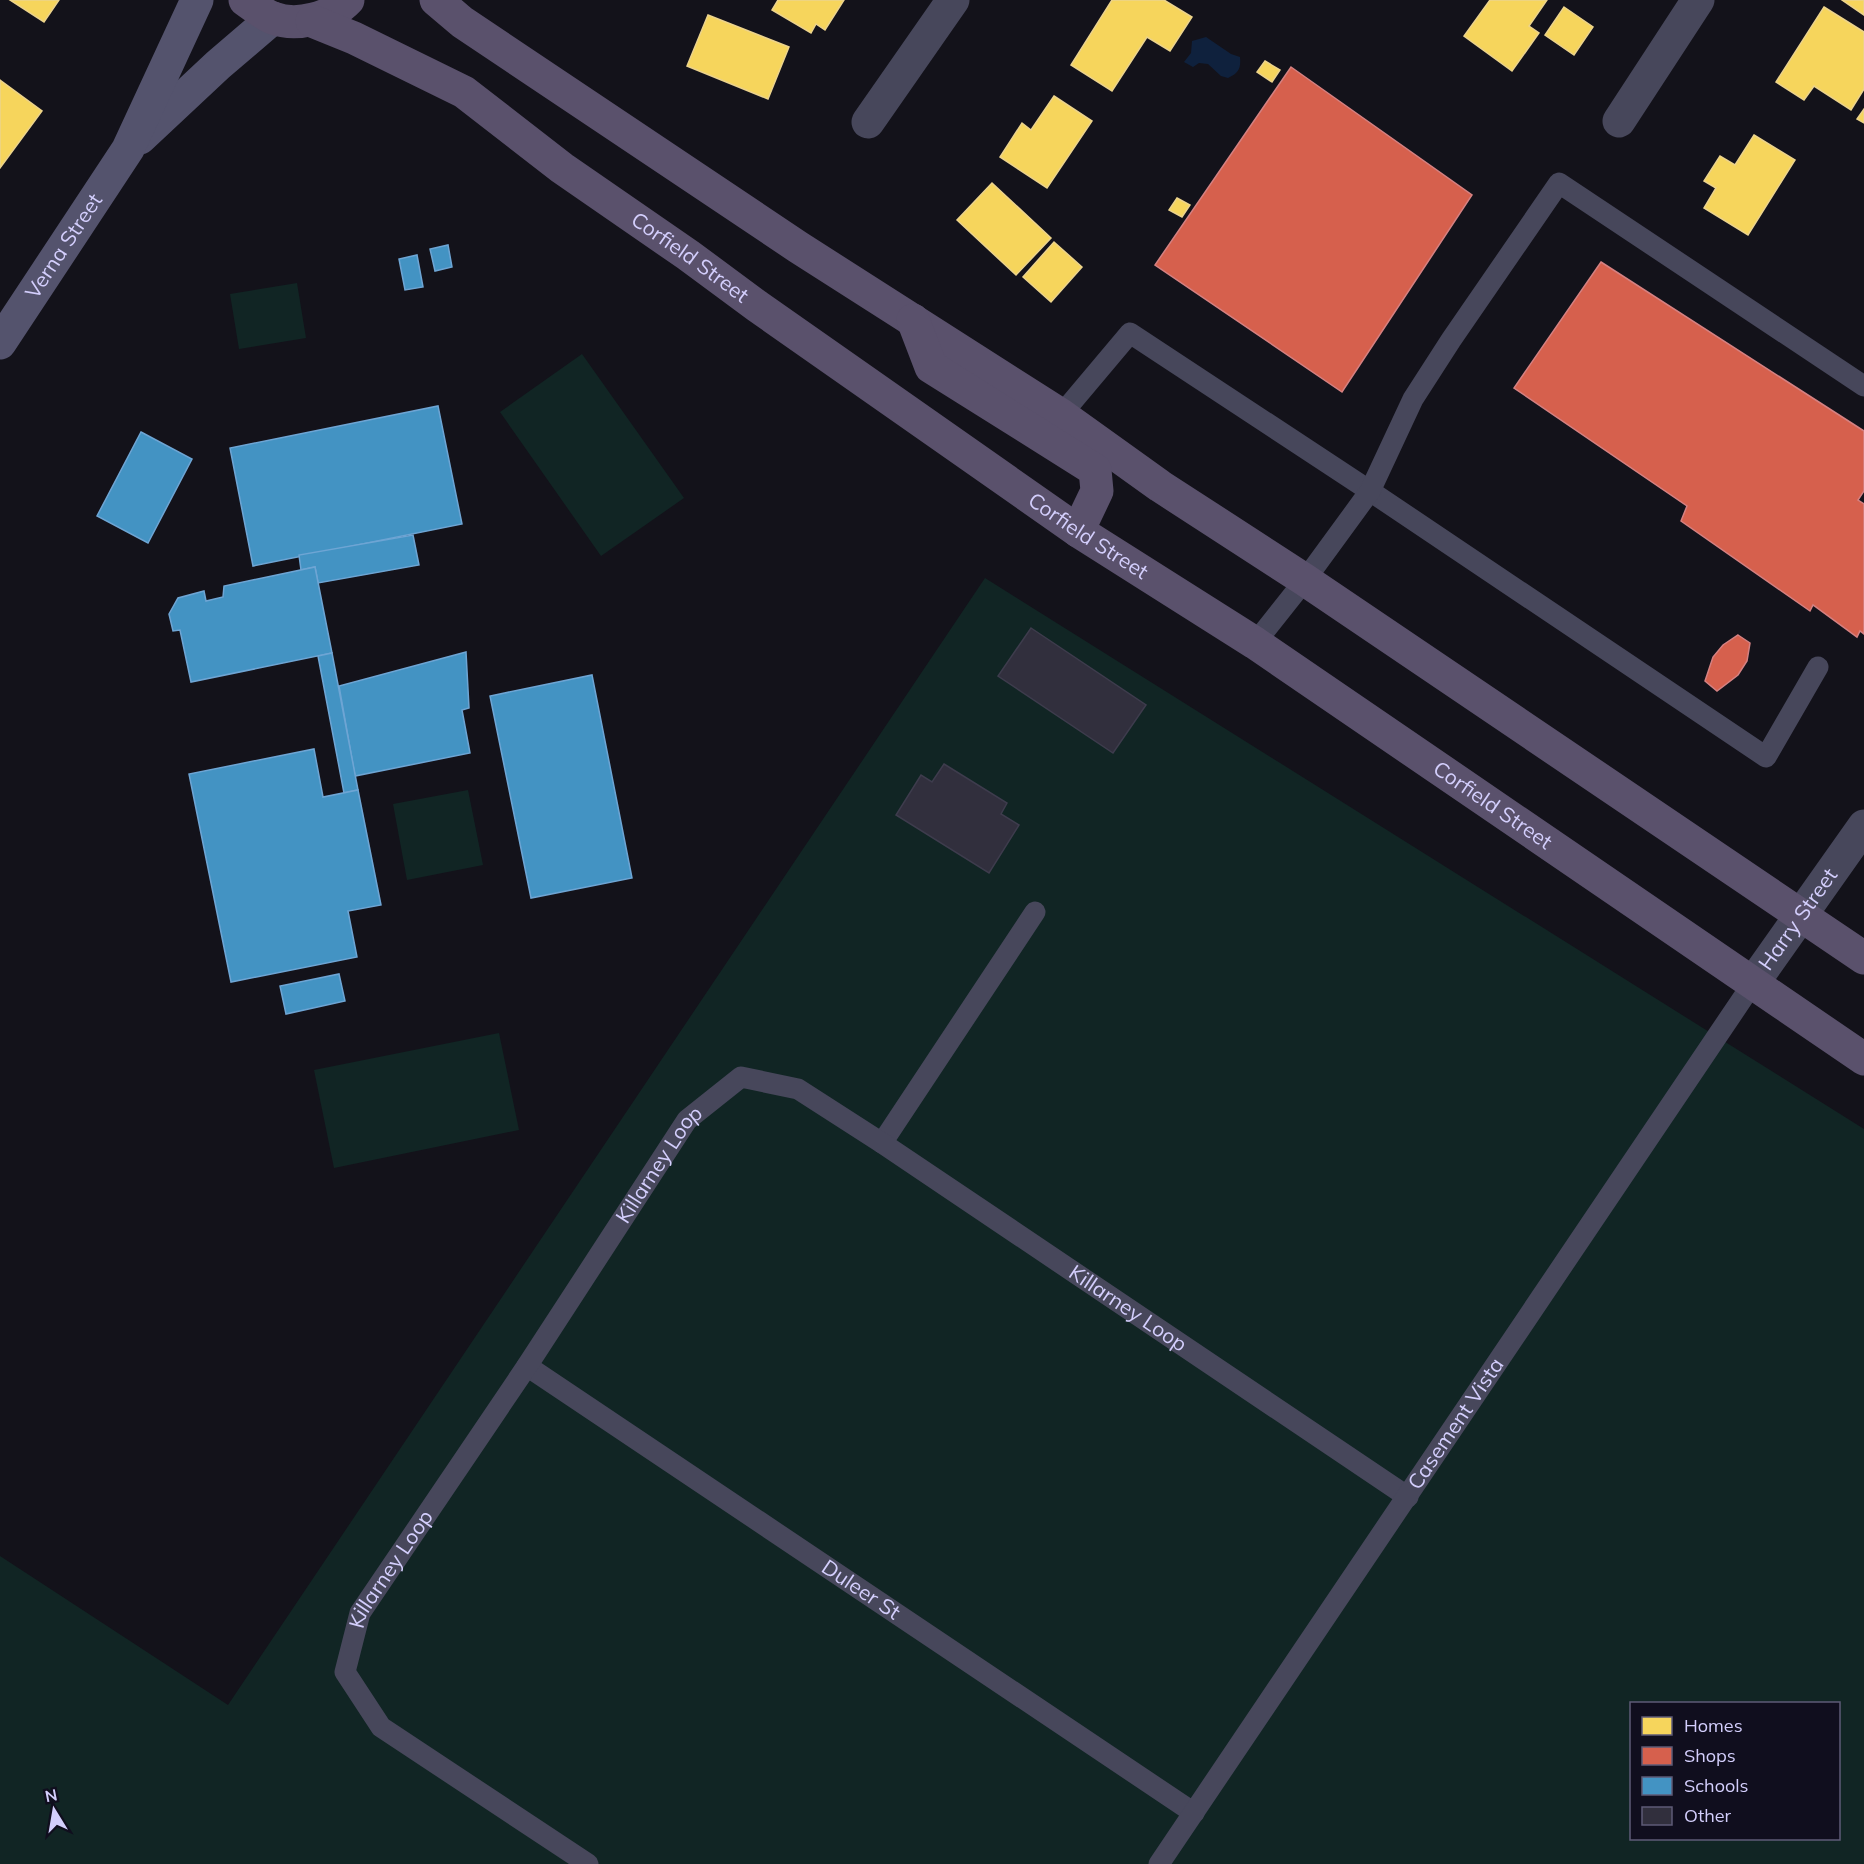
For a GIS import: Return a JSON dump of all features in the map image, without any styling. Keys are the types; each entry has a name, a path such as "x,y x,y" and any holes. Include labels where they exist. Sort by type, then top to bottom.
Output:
{"main road":[{"name":"Verna Street","path":"0,343 128,149 197,0"},
{"path":"245,0 273,18 292,22 312,21 348,0"},
{"path":"436,0 462,22 798,247 1061,415 1160,486 1305,580 1864,958"},
{"name":"Verna Street","path":"128,149 273,18"},
{"name":"Corfield Street","path":"312,21 354,38 464,92 561,168 1078,531 1255,643 1864,1059"},
{"path":"913,320 931,367 1095,470 1097,491 1078,531"}],"street":[{"path":"868,122 953,0"},
{"path":"1620,121 1698,0"},
{"name":"Harry Street","path":"1753,983 1864,826"}],"lane":[{"path":"1255,643 1305,580 1370,491 1413,399 1559,183 1864,386"},
{"path":"1061,415 1130,333 1766,757 1818,667"},
{"path":"882,1143 1035,912"},
{"name":"Casement Vista","path":"1159,1864 1753,983"},
{"name":"Killarney Loop","path":"588,1864 381,1727 345,1671 360,1613 527,1366 687,1120 741,1077 798,1089 882,1143 1408,1497"},
{"name":"Duleer St","path":"527,1366 1194,1814"}],"green space":[{"path":"297,283 306,338 239,349 230,294"},
{"path":"582,354 684,498 601,556 500,412"},
{"path":"985,578 1864,1129 1864,1864 0,1864 0,1556 228,1705"},
{"path":"468,790 483,865 407,880 393,804"},
{"path":"499,1033 519,1130 334,1168 314,1070"}],"water":[{"path":"1206,37 1231,54 1240,57 1240,67 1235,74 1228,78 1221,76 1208,64 1199,63 1193,67 1184,62 1191,53 1192,41"}],"building: Homes":[{"path":"10,0 59,0 44,22"},
{"path":"778,0 844,0 825,30 816,24 811,33 772,10"},
{"path":"1112,0 1164,0 1192,17 1170,51 1147,37 1112,91 1071,65"},
{"path":"1490,0 1547,0 1529,26 1539,33 1512,71 1464,36"},
{"path":"1842,0 1864,0 1864,15"},
{"path":"1564,7 1593,27 1574,55 1545,35"},
{"path":"1824,7 1864,32 1864,89 1851,110 1814,86 1804,100 1776,82"},
{"path":"708,15 789,47 768,99 687,66"},
{"path":"1265,61 1280,70 1272,82 1257,72"},
{"path":"0,80 42,111 0,168"},
{"path":"1054,96 1092,121 1047,188 1000,157 1022,123 1031,130"},
{"path":"1864,109 1864,123 1857,119"},
{"path":"1754,135 1795,160 1748,235 1704,208 1716,188 1704,181 1720,156 1735,165"},
{"path":"992,183 1051,238 1016,275 957,220"},
{"path":"1177,198 1190,205 1182,217 1169,210"},
{"path":"1054,242 1082,267 1051,302 1023,277"}],"building: Shops":[{"path":"1291,67 1472,195 1342,392 1155,265"},
{"path":"1601,262 1864,431 1864,491 1858,500 1864,504 1864,634 1860,631 1857,637 1813,605 1810,611 1681,521 1687,506 1514,388"},
{"path":"1738,635 1750,643 1747,661 1738,675 1717,691 1705,681 1713,657 1723,645"}],"building: Schools":[{"path":"448,245 452,267 435,271 430,249"},
{"path":"417,255 423,287 405,290 399,259"},
{"path":"438,406 462,524 253,566 230,448"},
{"path":"141,432 192,459 148,543 97,516"},
{"path":"413,535 419,565 318,583 315,567 301,570 299,555"},
{"path":"315,567 332,653 191,682 180,630 173,631 169,614 178,598 204,591 206,601 223,597 224,586"},
{"path":"466,652 469,708 462,710 470,753 355,776 339,686"},
{"path":"332,653 358,790 344,793 318,656"},
{"path":"592,675 632,878 531,898 490,696"},
{"path":"314,749 323,797 358,790 381,905 348,911 357,957 231,982 189,774"},
{"path":"339,974 345,1001 286,1014 280,986"}],"building: Other":[{"path":"1031,628 1146,705 1113,753 998,676"},
{"path":"944,764 1007,803 1001,814 1019,825 989,873 896,815 921,775 932,782"}]}
